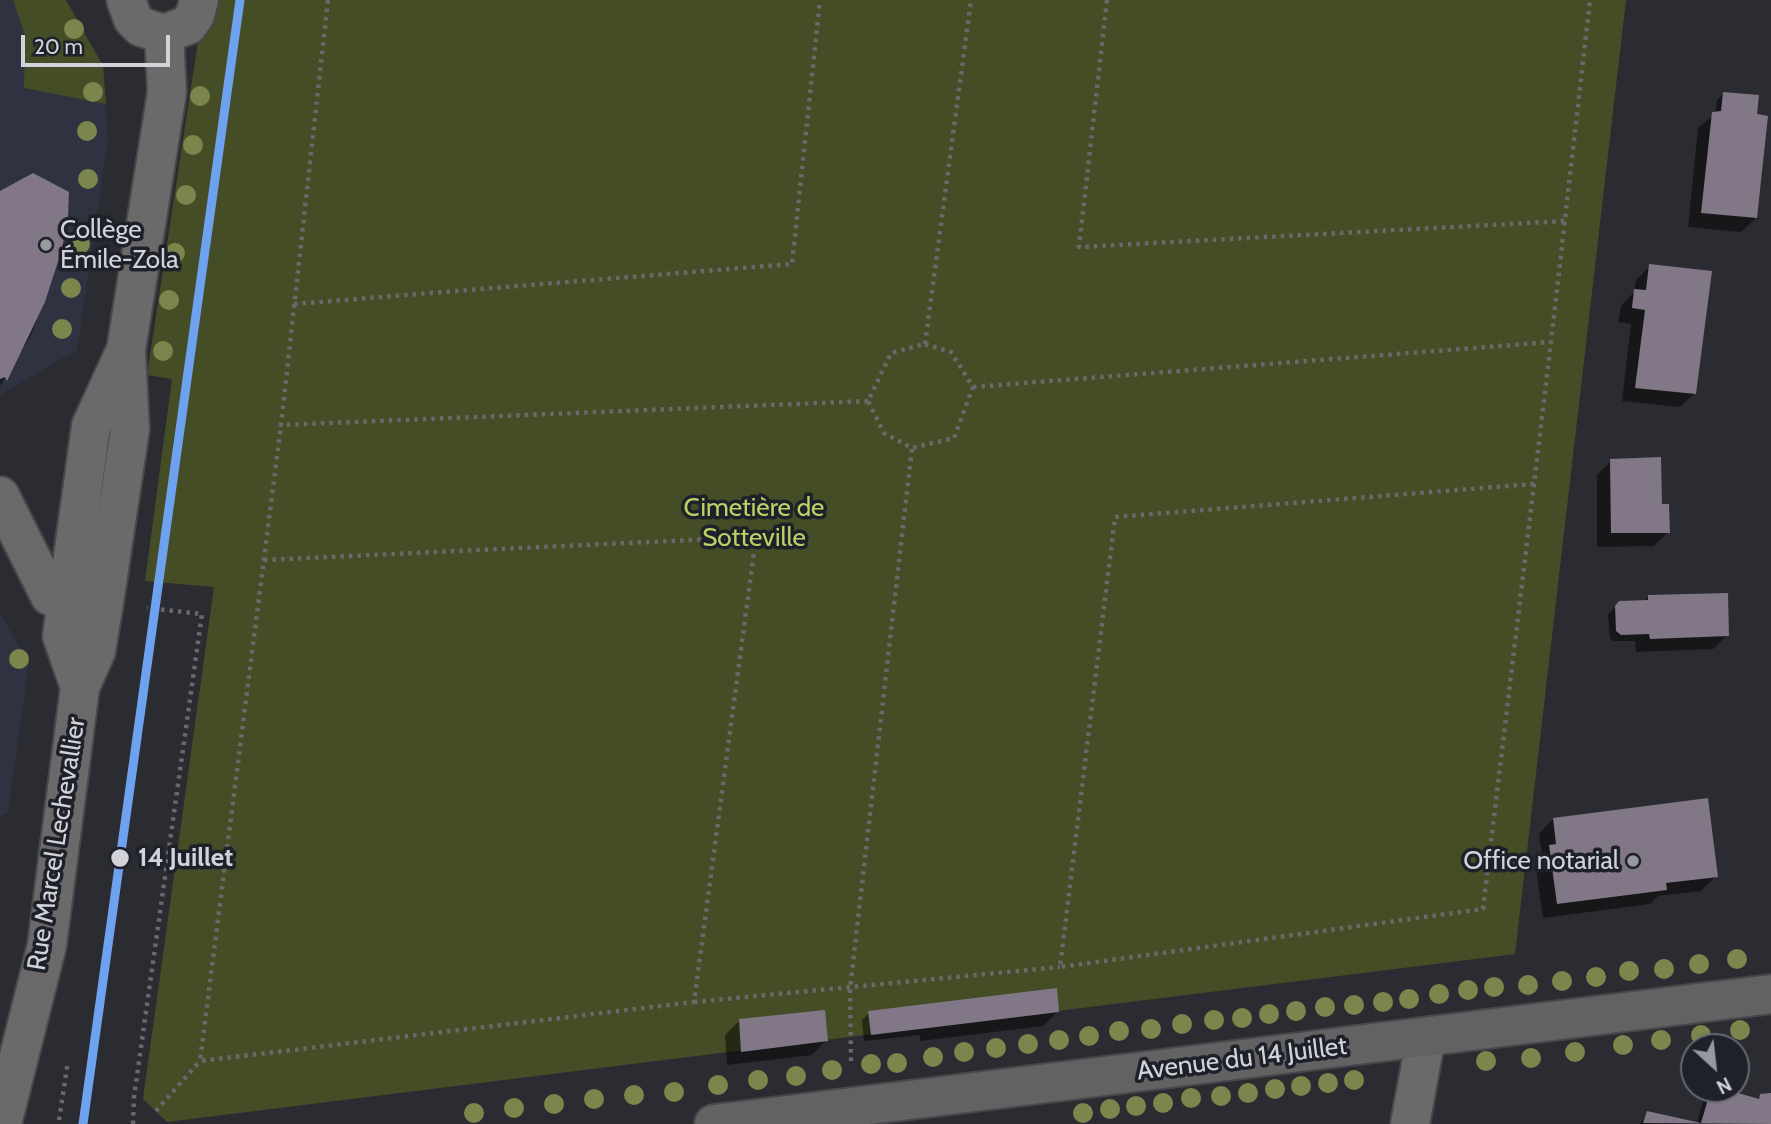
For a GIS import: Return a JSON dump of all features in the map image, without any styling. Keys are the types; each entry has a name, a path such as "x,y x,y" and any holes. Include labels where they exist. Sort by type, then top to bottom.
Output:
{"main road":[{"name":"Avenue du 14 Juillet","path":"733,1123 1771,994"}],"street":[{"path":"126,0 133,19 141,27 164,34 188,25 195,15 199,0"},
{"name":"Rue Marcel Lechevallier","path":"2,1124 47,945 80,687 62,636 91,426 126,350 167,92 164,34"},
{"path":"0,496 50,596"},
{"path":"1410,1124 1426,1037"}],"path":[{"path":"156,1111 200,1061 281,425 328,0"},
{"path":"294,304 792,264 820,0"},
{"path":"925,344 971,0"},
{"path":"1107,0 1079,247 1565,221"},
{"path":"200,1061 694,1002 1060,967 1483,909 1590,0"},
{"path":"973,387 1551,342"},
{"path":"868,401 891,353 925,344 951,352 973,387"},
{"path":"868,401 884,433 912,448 954,438 973,387"},
{"path":"281,425 868,401"},
{"path":"850,1108 850,989 912,448"},
{"path":"1060,967 1115,517 1534,484"},
{"path":"264,560 756,537 694,1002"}],"shaded area":[{"name":"Collège Émile-Zola","path":"0,0 66,0 103,66 108,140 77,350 0,395"},
{"path":"0,614 29,662 8,813 0,816"}],"green space":[{"path":"13,0 66,0 103,66 106,104 24,88 25,35"},
{"name":"Cimetière de Sotteville","path":"219,0 1626,0 1515,954 167,1122 143,1099 214,587 145,581 172,379 147,375 198,42 216,16"}],"building":[{"path":"1723,92 1759,95 1757,114 1768,116 1757,218 1701,213 1712,112 1721,111"},
{"path":"33,173 69,192 68,217 62,249 45,302 7,381 5,377 0,379 0,191"},
{"path":"1649,264 1712,271 1696,394 1635,388 1645,310 1632,308 1634,289 1646,290"},
{"path":"1661,457 1662,504 1669,504 1670,533 1611,533 1610,459"},
{"path":"1728,593 1729,636 1650,639 1649,634 1621,635 1616,631 1615,606 1619,601 1648,600 1648,595"},
{"name":"Office notarial","path":"1708,798 1718,877 1666,883 1667,890 1557,904 1549,845 1556,844 1553,818"},
{"path":"1057,988 1059,1012 871,1035 868,1011"},
{"path":"825,1010 828,1041 741,1052 739,1019"},
{"path":"1771,1093 1771,1124 1643,1123 1647,1111 1701,1123 1707,1103 1750,1103 1750,1096 1759,1099 1760,1094"}],"transit line":[{"path":"83,1124 240,0"}],"place":[{"name":"Collège Émile-Zola","path":"46,245"},
{"name":"14 Juillet","path":"120,858"},
{"name":"Office notarial","path":"1633,861"}]}
